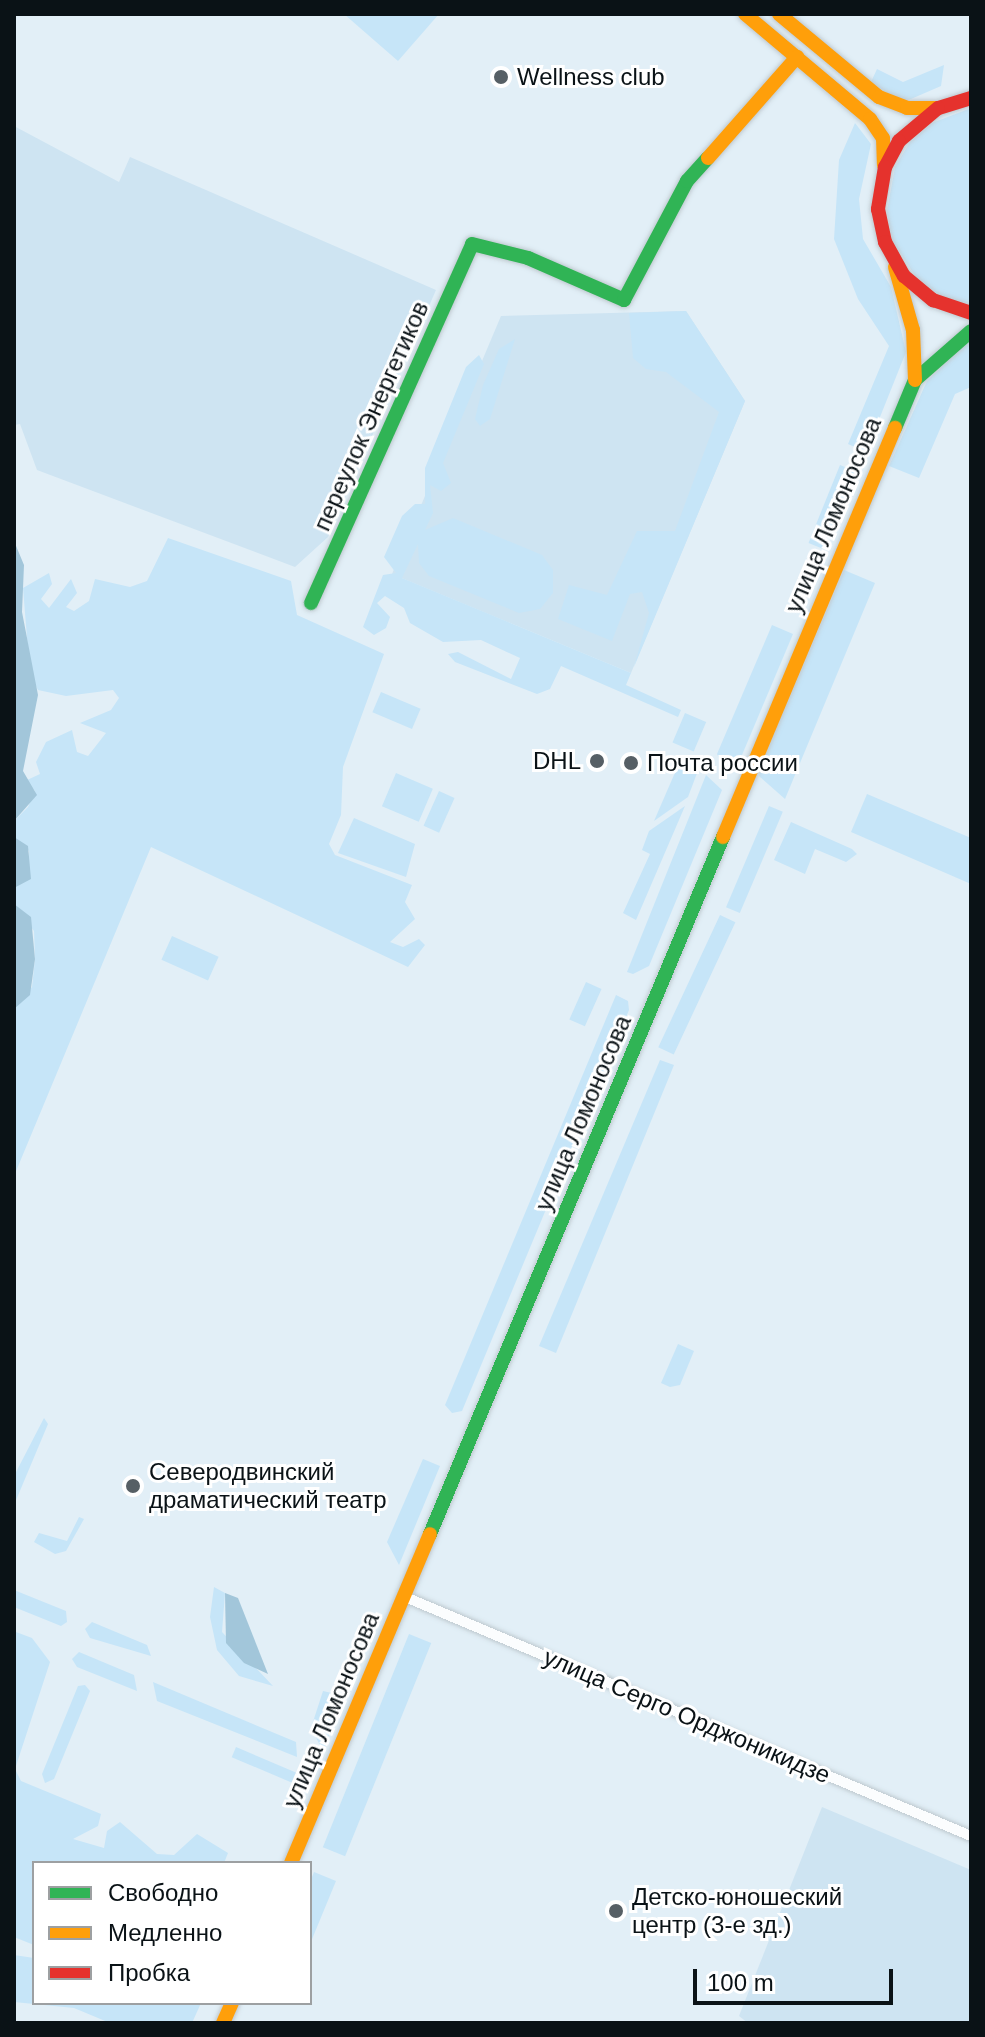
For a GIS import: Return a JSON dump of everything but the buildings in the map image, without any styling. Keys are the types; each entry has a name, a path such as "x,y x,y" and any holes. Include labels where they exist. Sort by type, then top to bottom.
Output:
{"main road":[{"path":"745,14 877,128 885,146 880,221 913,330 915,380"},
{"path":"779,14 879,97 907,108 938,108 971,98"},
{"path":"797,57 811,41"},
{"name":"переулок Энергетиков","path":"311,603 472,244 528,258 624,300 687,181 797,57"},
{"path":"882,179 899,141 938,108"},
{"path":"893,259 933,300 971,313"},
{"path":"915,380 971,331"},
{"name":"улица Ломоносова","path":"292,1861 915,380"}],"street":[{"name":"улица Серго Орджоникидзе","path":"403,1596 971,1836"}],"shaded area":[{"path":"344,14 439,14 398,61"},
{"path":"944,65 941,86 911,99 899,101 871,82 877,69 903,82"},
{"path":"971,108 971,305 939,295 916,277 892,240 887,211 895,167 910,142 932,123"},
{"path":"855,123 871,144 859,199 863,239 891,287 906,352 866,452 848,444 889,346 858,299 834,239 839,160"},
{"path":"14,126 119,182 130,157 436,290 328,537 295,567 37,470 20,424 14,425"},
{"path":"686,311 745,401 631,673 392,574 501,316"},
{"path":"686,311 745,401 634,667 649,613 642,592 630,594 612,641 558,619 569,585 607,595 637,531 675,531 719,412 666,372 646,369 633,358 629,313"},
{"path":"515,339 490,419 480,426 475,419 483,385 499,349"},
{"path":"971,339 971,387 955,394 919,478 889,466 927,381"},
{"path":"479,355 484,364 443,463 451,483 441,491 430,485 433,513 425,530 453,518 542,555 553,570 553,593 540,609 519,613 429,576 419,563 418,544 402,578 631,673 626,685 681,710 678,717 561,666 550,689 537,694 455,662 448,654 458,652 511,679 520,658 481,640 443,642 410,623 404,608 385,596 377,603 390,617 386,628 374,635 363,627 383,575 396,573 384,557 402,516 415,504 425,504 425,468 466,367"},
{"path":"840,465 855,471 823,549 809,543"},
{"path":"168,538 291,581 297,615 384,654 343,767 341,815 329,844 335,855 412,885 405,902 415,919 390,942 403,947 419,939 425,945 408,967 151,847 14,1176 14,1009 32,987 35,959 34,931 14,904 14,888 28,876 29,851 14,837 14,821 28,807 35,791 25,781 40,774 36,762 46,742 72,730 77,752 88,756 106,733 80,723 111,710 119,698 113,690 66,696 38,690 30,675 23,588 49,573 52,584 41,599 49,608 71,579 77,593 66,607 74,611 89,601 95,579 130,587 147,581"},
{"path":"14,541 24,565 22,612 38,695 23,771 37,795 14,821"},
{"path":"844,570 875,583 785,799 759,776 761,764"},
{"path":"772,625 793,634 742,755 722,764 717,754"},
{"path":"381,692 421,709 412,729 372,712"},
{"path":"685,713 706,722 694,751 672,742"},
{"path":"686,762 699,768 688,797 654,821 677,768"},
{"path":"396,773 433,789 419,822 382,806"},
{"path":"706,775 722,790 649,966 633,974 627,972"},
{"path":"439,791 455,798 439,833 424,826"},
{"path":"867,794 971,838 971,884 851,832"},
{"path":"685,806 636,920 623,913 650,854 642,850 649,831"},
{"path":"769,806 783,812 740,913 726,907"},
{"path":"354,818 415,844 406,877 338,853"},
{"path":"791,822 857,854 846,862 815,849 805,874 774,860"},
{"path":"14,837 28,846 31,879 14,888"},
{"path":"14,904 31,917 35,959 30,995 14,1009"},
{"path":"720,915 735,922 674,1055 658,1047"},
{"path":"172,936 219,957 208,980 161,960"},
{"path":"586,982 602,989 585,1026 569,1019"},
{"path":"616,995 628,1001 629,1010 462,1411 452,1413 445,1405"},
{"path":"660,1060 674,1065 556,1353 539,1346"},
{"path":"678,1344 694,1351 680,1385 670,1387 661,1383"},
{"path":"44,1418 48,1424 14,1505 14,1476"},
{"path":"423,1459 440,1466 399,1565 387,1542"},
{"path":"79,1517 84,1519 66,1551 55,1554 34,1542 39,1533 67,1541"},
{"path":"214,1587 225,1593 222,1632 273,1686 239,1676 217,1650 210,1617"},
{"path":"14,1590 66,1611 67,1622 61,1626 14,1607"},
{"path":"225,1593 238,1598 268,1674 244,1663 226,1643"},
{"path":"92,1622 147,1645 151,1656 90,1638 85,1629"},
{"path":"16,1632 32,1638 50,1662 15,1769"},
{"path":"409,1634 431,1643 345,1856 323,1847"},
{"path":"79,1652 134,1675 137,1691 77,1667 72,1659"},
{"path":"153,1682 296,1742 297,1757 157,1701"},
{"path":"85,1685 90,1691 54,1779 45,1783 42,1774 78,1686"},
{"path":"323,1691 340,1695 324,1753 311,1728"},
{"path":"236,1747 296,1772 292,1783 232,1757"},
{"path":"15,1769 21,1781 101,1814 98,1826 73,1839 104,1848 107,1831 120,1822 157,1854 174,1855 197,1834 228,1853 225,1861 32,1861 32,1944 14,1937"},
{"path":"822,1807 971,1870 971,2023 748,2023 739,2016"},
{"path":"314,1872 336,1881 312,1939"},
{"path":"14,1955 32,1958 32,2004 14,2002"},
{"path":"44,2005 200,2005 192,2023 110,2023 74,2008"}],"traffic: fast":[{"path":"311,603 472,244 528,258 624,300 687,181 708,158"},
{"path":"895,428 915,380 971,331"},
{"path":"430,1534 723,837"}],"traffic: slow":[{"path":"745,14 870,119 883,138 884,165"},
{"path":"779,14 879,97 907,108 936,108"},
{"path":"708,158 797,57"},
{"path":"895,267 913,330 915,380"},
{"path":"723,837 895,428"},
{"path":"292,1861 430,1534"},
{"path":"223,2023 231,2005"}],"traffic: jam":[{"path":"971,98 938,108 899,141 885,167 878,209 885,242 904,276 933,300 971,313"}],"place":[{"name":"Wellness club","path":"501,77"},
{"name":"DHL","path":"597,761"},
{"name":"Почта россии","path":"631,763"},
{"name":"Северодвинский драматический театр","path":"133,1486"},
{"name":"Детско-юношеский центр (3-е зд.)","path":"616,1911"}]}
